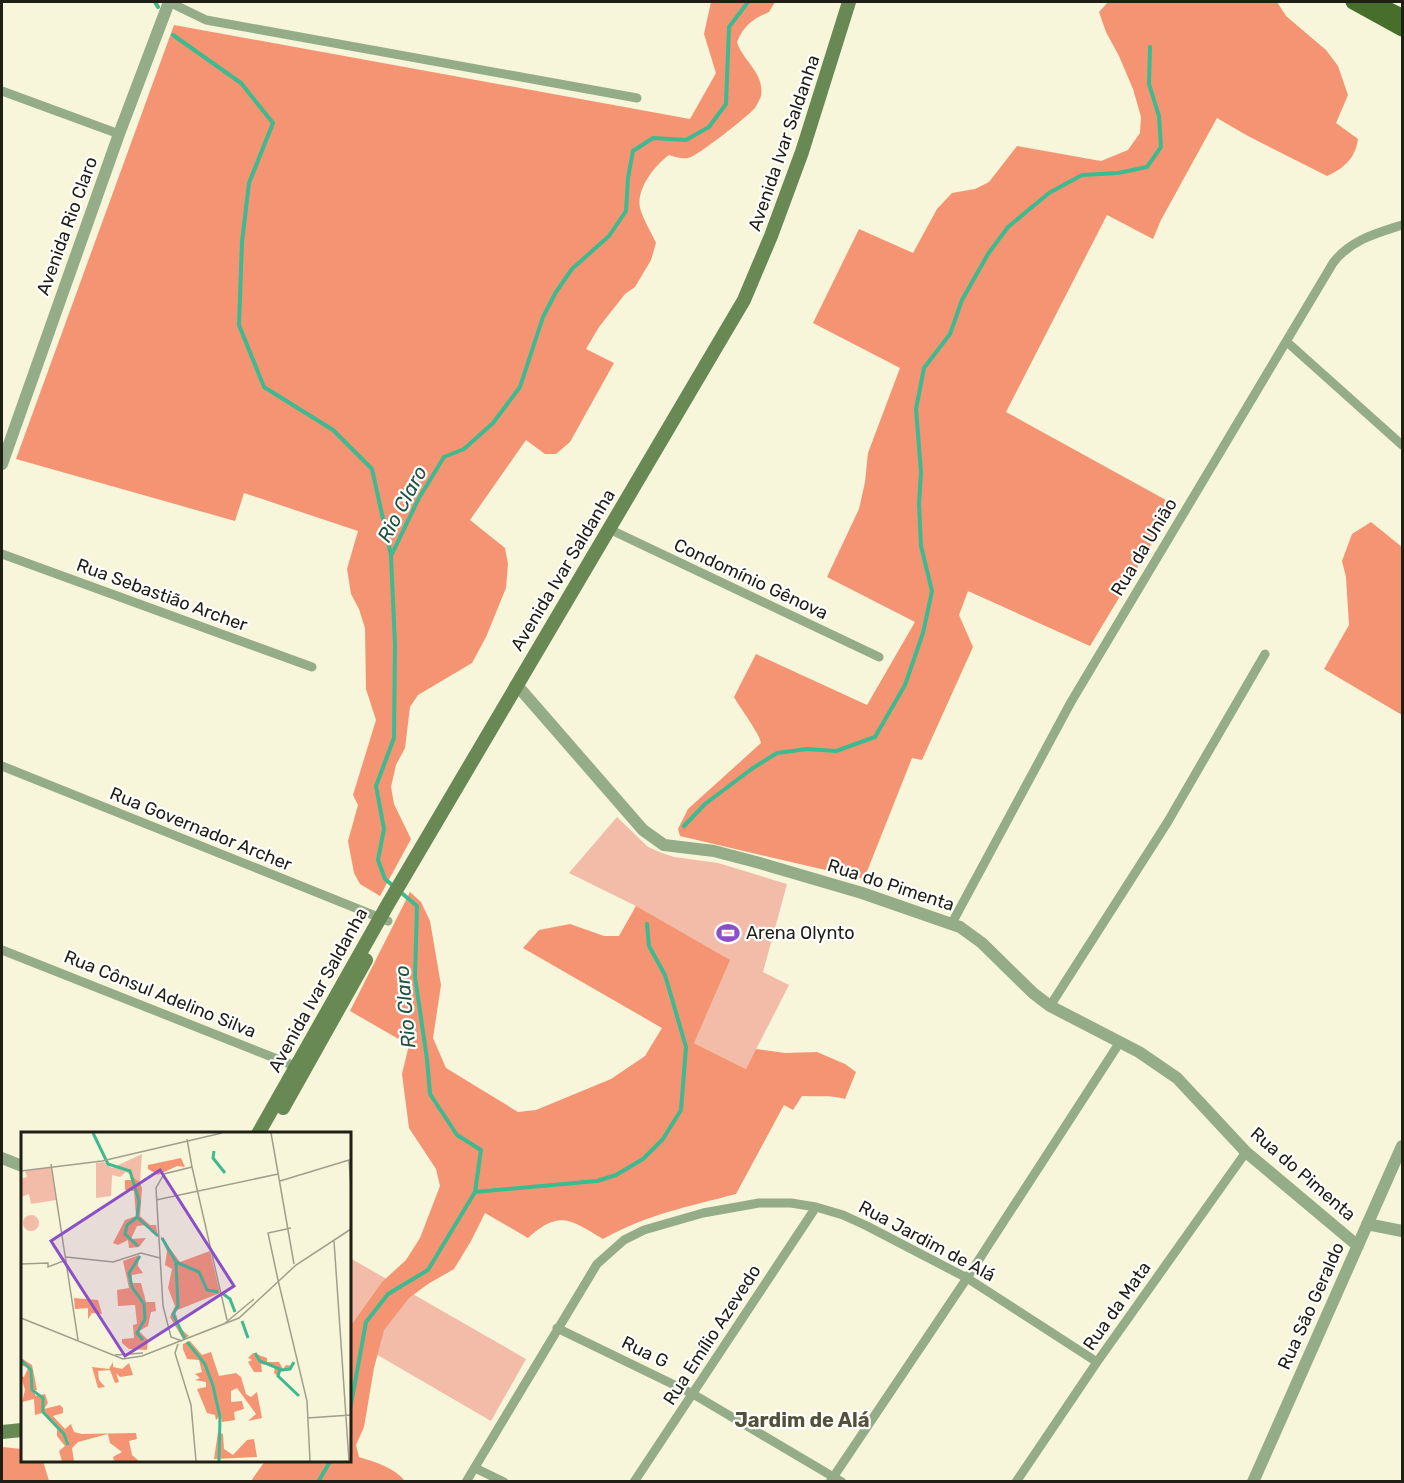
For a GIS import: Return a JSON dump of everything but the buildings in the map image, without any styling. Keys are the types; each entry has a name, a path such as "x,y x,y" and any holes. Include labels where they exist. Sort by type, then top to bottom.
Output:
{"main road":[{"name":"Avenida Ivar Saldanha","path":"269,1132 301,1068 392,905 612,531 744,300 802,152 849,2"},
{"name":"Avenida Ivar Saldanha","path":"612,531 750,304 779,239 810,156 859,2"},
{"path":"1353,2 1402,29"},
{"path":"1372,2 1402,16"},
{"name":"Avenida Ivar Saldanha","path":"259,1132 301,1068"},
{"path":"2,1432 21,1430"}],"street":[{"path":"169,2 206,20 637,98"},
{"name":"Avenida Rio Claro","path":"2,464 119,134 169,2"},
{"path":"2,91 119,134"},
{"name":"Rua da União","path":"952,923 1071,702 1337,257 1360,240 1402,225"},
{"path":"1287,342 1402,445"},
{"name":"Condomínio Gênova","path":"612,531 879,657"},
{"name":"Rua Sebastião Archer","path":"2,554 312,667"},
{"path":"1050,1006 1167,824 1265,654"},
{"name":"Rua do Pimenta","path":"519,689 643,830 658,842 674,847 714,851 756,862 862,892 952,923 982,943 1033,993 1050,1006 1120,1042 1177,1078 1246,1152 1358,1245"},
{"name":"Rua Governador Archer","path":"2,766 384,920"},
{"name":"Rua Cônsul Adelino Silva","path":"2,950 301,1068"},
{"path":"835,1480 1120,1042"},
{"name":"Rua São Geraldo","path":"1253,1482 1402,1146"},
{"name":"Rua da Mata","path":"1016,1482 1097,1362 1246,1152"},
{"path":"2,1158 21,1166"},
{"name":"Rua Jardim de Alá","path":"466,1482 597,1264 624,1240 644,1230 703,1212 734,1206 791,1203 843,1215 967,1278 1097,1362"},
{"name":"Rua Emílio Azevedo","path":"634,1482 816,1207"},
{"name":"Rua do Pimenta","path":"1367,1224 1402,1230"},
{"name":"Rua G","path":"557,1328 693,1394 835,1480"},
{"path":"475,1468 504,1482"}],"shaded area":[{"path":"711,2 775,2 769,12 746,27 737,42 760,80 761,97 755,108 711,144 688,158 669,155 648,178 641,193 640,208 656,243 651,260 635,287 625,294 599,327 586,349 614,363 570,442 556,454 545,454 526,440 470,520 505,548 508,564 506,588 486,637 472,663 418,695 410,707 405,748 396,765 391,787 394,804 411,839 380,896 360,884 354,873 348,841 358,805 353,795 376,720 366,689 365,628 351,594 347,569 358,531 244,493 235,521 16,459 174,25 690,119 716,73 704,34"},
{"path":"1108,2 1277,2 1286,16 1326,50 1338,66 1348,95 1336,123 1358,139 1357,146 1348,162 1327,176 1217,118 1161,220 1153,239 1107,215 1006,412 1175,505 1090,646 968,591 959,615 973,647 922,760 912,758 864,879 680,836 678,829 688,809 761,743 754,727 734,697 756,654 867,705 915,622 827,577 859,509 868,453 900,368 813,323 859,229 913,253 937,209 952,193 975,189 989,182 1017,146 1101,161 1128,150 1140,133 1141,117 1133,89 1099,12"},
{"path":"1371,522 1402,547 1402,715 1324,669 1349,625 1346,577 1342,561 1352,534"},
{"name":"Arena Olynto","path":"617,817 648,847 662,853 674,857 718,863 787,884 763,972 789,985 746,1069 694,1043 636,906 569,873"},
{"path":"410,892 421,902 430,921 441,985 433,1038 446,1068 518,1112 536,1110 611,1079 645,1056 662,1028 523,948 539,930 570,924 604,936 619,936 636,906 730,960 694,1043 746,1069 756,1049 785,1053 817,1052 845,1064 856,1072 845,1099 802,1096 793,1110 784,1105 736,1194 652,1217 603,1239 566,1220 549,1223 528,1238 485,1213 454,1269 409,1298 384,1330 374,1368 364,1427 356,1445 359,1457 390,1469 405,1481 251,1481 264,1462 351,1462 351,1326 382,1282 406,1260 420,1238 440,1186 436,1169 409,1128 402,1074 409,1045 350,1011"},
{"path":"351,1259 526,1359 491,1421 351,1340"},
{"path":"2,1447 21,1449 21,1462 43,1462 49,1481 2,1481"}],"waterway":[{"path":"155,2 158,7"},
{"name":"Rio Claro","path":"351,1404 366,1322 388,1294 428,1270 475,1192 481,1150 457,1135 430,1094 415,977 417,906 385,879 378,860 384,829 376,786 394,738 395,645 391,556 419,498 444,457 464,449 493,423 520,387 543,317 556,292 572,269 609,236 626,211 628,178 633,151 653,138 686,140 709,127 726,104 729,27 748,2"},
{"path":"173,35 241,83 273,123 249,183 242,242 239,325 264,387 333,430 372,469 391,555"},
{"path":"684,826 705,804 777,753 807,749 836,751 875,737 905,685 923,633 932,591 921,546 919,504 921,472 916,409 924,368 950,334 962,300 988,254 1008,227 1049,193 1082,175 1118,173 1147,167 1161,147 1159,116 1149,84 1150,47"},
{"name":"Rio Claro","path":"475,1192 597,1181 616,1175 643,1159 663,1139 681,1110 686,1047 665,975 649,946 647,924"},
{"name":"Rio Claro","path":"318,1482 330,1462"}],"place":[{"name":"Arena Olynto","path":"728,933"}],"district":[{"name":"Jardim de Alá","path":"802,1420"}]}
